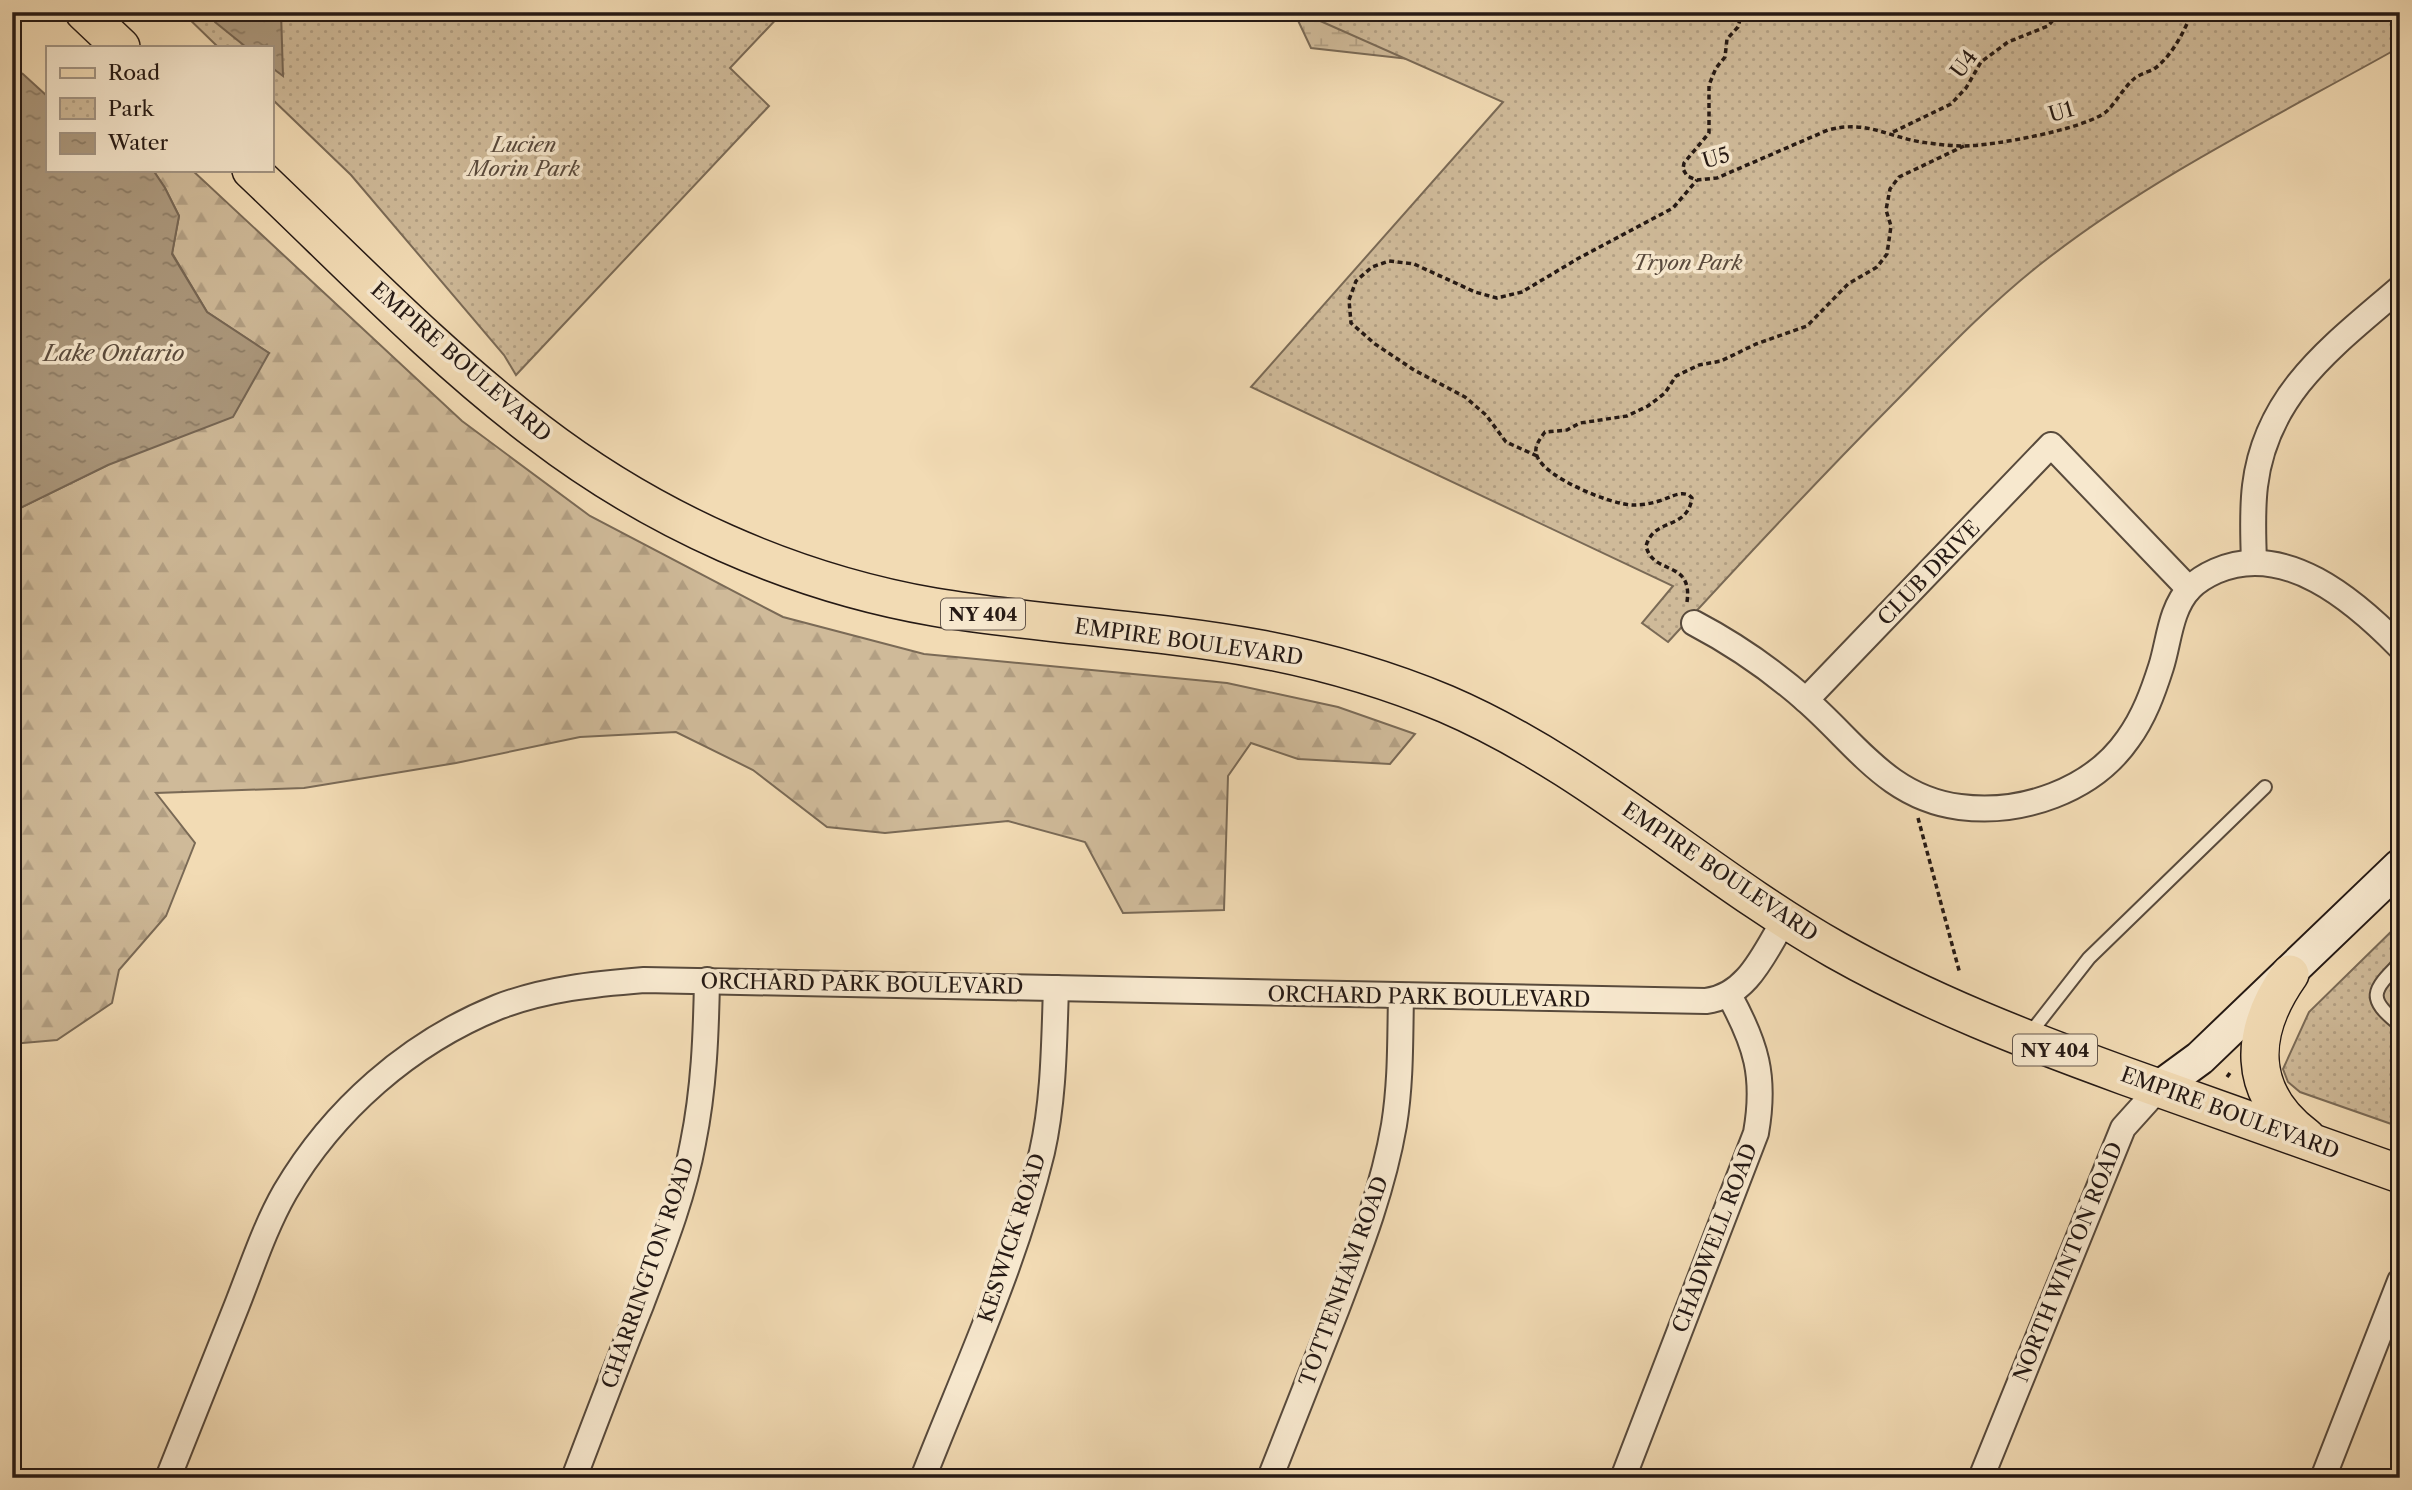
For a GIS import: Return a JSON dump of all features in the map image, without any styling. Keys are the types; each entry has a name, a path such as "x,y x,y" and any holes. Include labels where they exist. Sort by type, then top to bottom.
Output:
{"main road":[{"path":"84,12 120,46"},
{"name":"EMPIRE BOULEVARD","path":"253,172 451,359 507,407 625,492 690,526 792,569 898,600 1242,646 1374,677 1476,718 1542,753 1785,919 1902,985 2026,1039 2400,1174"},
{"name":"NORTH WINTON ROAD","path":"2159,1088 2200,1058 2400,866"},
{"path":"2290,974 2274,1000 2263,1029 2261,1074 2276,1109 2291,1125 2319,1145"}],"street":[{"path":"2253,561 2255,485 2262,454 2278,415 2306,372 2400,288"},
{"name":"CLUB DRIVE","path":"1806,700 2051,445 2189,589"},
{"path":"1694,623 1742,651 1806,700 1882,775 1913,795 1958,807 1999,810 2040,801 2073,787 2105,765 2128,740 2149,704 2177,609 2189,589 2206,576 2228,566 2253,561 2286,568 2342,595 2368,615 2400,646"},
{"path":"1729,995 1740,988 1749,977 1785,919"},
{"name":"ORCHARD PARK BOULEVARD","path":"168,1478 263,1239 285,1193 311,1153 338,1119 375,1082 418,1049 499,1007 547,992 587,984 707,980 1698,1002 1729,995"},
{"name":"CHARRINGTON ROAD","path":"574,1478 654,1271 690,1157 701,1098 707,980"},
{"name":"KESWICK ROAD","path":"923,1478 995,1296 1029,1200 1049,1112 1056,988"},
{"name":"CHADWELL ROAD","path":"1623,1478 1756,1133 1760,1104 1759,1065 1748,1030 1729,995"},
{"name":"TOTTENHAM ROAD","path":"1270,1478 1360,1249 1382,1179 1395,1112 1401,996"},
{"name":"NORTH WINTON ROAD","path":"1981,1478 2123,1128 2159,1088"},
{"path":"2323,1478 2400,1281"}],"lane":[{"path":"2026,1039 2089,958 2265,786"},
{"path":"2400,963 2380,982 2375,995 2378,1004 2400,1025"}],"path":[{"name":"U5","path":"1745,12 1738,27 1727,39 1725,57 1716,68 1709,85 1709,133 1684,163 1683,169 1687,176 1697,180 1717,178 1842,126 1891,132"},
{"name":"U4","path":"1891,132 1951,104 1966,88 1981,62 2008,42 2048,26 2060,12"},
{"name":"U1","path":"1891,132 1920,142 1964,146 2021,139 2085,122 2107,111 2136,78 2163,62 2184,31 2192,12"},
{"path":"1537,456 1537,443 1545,432 1567,430 1580,423 1627,416 1648,406 1665,393 1676,376 1807,326 1848,284 1877,267 1886,254 1891,226 1886,210 1890,189 1899,177 1964,146"},
{"path":"1694,623 1686,606 1689,588 1686,580 1671,568 1657,562 1647,552 1646,546 1655,531 1684,519 1691,505 1692,498 1689,495 1676,494 1657,502 1628,505 1572,486 1550,472 1537,456 1506,442 1486,415 1465,397 1414,370 1375,344 1351,323 1349,300 1356,281 1372,267 1389,261 1414,264 1475,292 1497,298 1522,292 1673,208 1697,180"},
{"path":"1913,795 1960,974"},
{"path":"2227,1077 2234,1068"}],"green space":[{"name":"Lucien Morin Park","path":"182,12 783,12 730,68 769,106 516,375 504,355 351,175 273,100 273,46 217,46"},
{"path":"1294,12 1499,12 1409,59 1311,48"},
{"name":"Tryon Park","path":"1300,12 2400,12 2400,47 2175,173 2088,229 2026,276 1967,329 1864,433 1668,642 1642,623 1673,586 1251,387 1503,102"},
{"path":"154,172 194,172 462,421 590,516 783,617 924,654 1227,683 1338,707 1415,734 1390,764 1298,759 1251,743 1228,776 1224,910 1123,913 1085,842 1008,821 885,833 827,827 753,770 676,732 580,737 456,763 304,788 156,793 195,843 166,916 119,970 112,1003 57,1040 12,1044 12,512 108,465 269,353 207,312 172,253 179,216"},
{"path":"2400,923 2400,1127 2300,1092 2288,1082 2283,1069 2309,1012"}],"water":[{"path":"216,12 281,12 283,76 273,68 273,46 245,46 215,22"},
{"name":"Lake Ontario","path":"12,68 23,74 46,95 46,172 154,172 179,216 172,254 207,312 269,353 233,417 108,465 12,512"}]}
